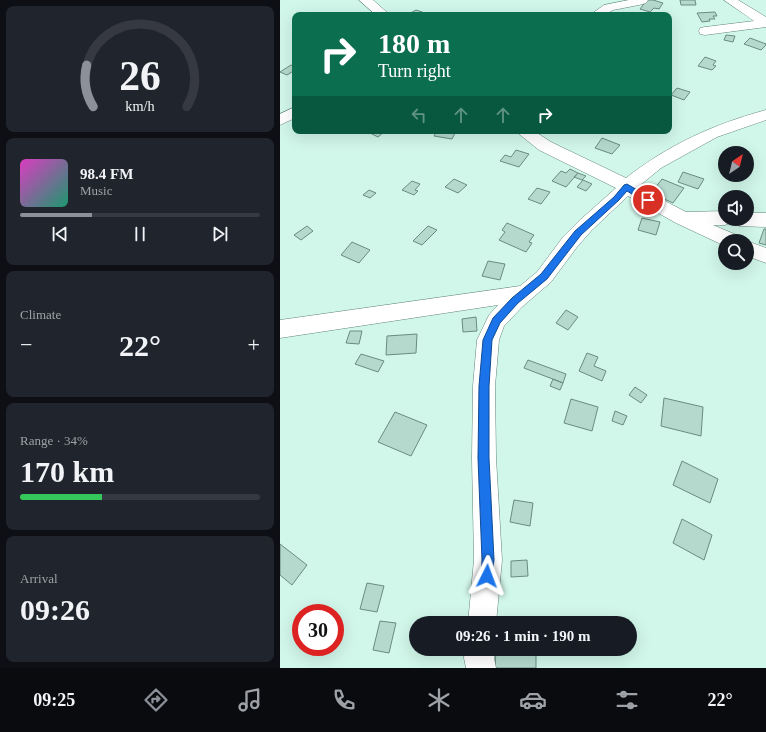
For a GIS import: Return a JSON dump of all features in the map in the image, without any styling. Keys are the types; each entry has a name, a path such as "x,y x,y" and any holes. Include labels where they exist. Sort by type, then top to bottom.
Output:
{"street":[{"path":"366,0 380,12"},
{"path":"599,12 611,4 642,0"},
{"path":"730,0 766,23"},
{"path":"705,31 766,23"},
{"path":"280,120 292,114"},
{"path":"483,616 488,560 484,458 484,386 488,340 496,321 544,277 570,242 586,225 616,199 627,187 655,164 711,133 725,127 766,115"},
{"path":"528,134 545,146 618,181 637,194 682,218 718,235"},
{"path":"682,218 718,218"},
{"path":"754,220 766,220"},
{"path":"754,251 766,256"},
{"path":"280,329 525,293"},
{"path":"480,656 481,668"}],"building":[{"path":"647,0 663,3 659,9 654,8 650,12 640,9"},
{"path":"680,0 695,0 696,5 681,5"},
{"path":"715,12 717,16 713,16 715,19 709,19 710,21 702,22 697,13"},
{"path":"726,35 735,36 733,42 724,40"},
{"path":"750,38 766,45 761,50 744,44"},
{"path":"705,57 716,61 713,65 716,66 712,70 698,66"},
{"path":"292,66 292,72 287,75 280,72"},
{"path":"677,88 690,92 684,100 672,95"},
{"path":"372,134 382,134 378,137"},
{"path":"435,134 454,134 452,139 434,136"},
{"path":"602,138 620,145 612,154 595,148"},
{"path":"516,150 529,154 519,167 500,161 505,155 511,157"},
{"path":"570,169 578,173 566,187 552,181 561,171 566,173"},
{"path":"683,172 704,179 698,189 678,182"},
{"path":"578,173 586,176 582,180 574,177"},
{"path":"454,179 467,185 458,193 445,187"},
{"path":"662,179 684,188 673,203 651,193"},
{"path":"583,180 592,184 586,191 577,187"},
{"path":"412,181 420,184 415,190 418,191 414,195 402,190"},
{"path":"537,188 550,192 541,204 528,199"},
{"path":"369,190 376,193 370,198 363,195"},
{"path":"642,218 660,222 656,235 638,230"},
{"path":"507,223 534,235 529,242 532,243 526,252 499,240 505,232 502,230"},
{"path":"307,226 313,231 301,240 294,235"},
{"path":"428,226 437,230 422,245 413,241"},
{"path":"764,229 766,229 766,245 759,243"},
{"path":"352,242 370,250 359,263 341,255"},
{"path":"488,261 505,264 500,280 482,276"},
{"path":"566,310 578,317 568,330 556,323"},
{"path":"476,317 477,331 463,332 462,319"},
{"path":"350,331 362,331 359,344 346,343"},
{"path":"417,334 416,353 386,355 387,336"},
{"path":"587,353 598,357 594,366 606,371 602,381 579,371"},
{"path":"361,354 384,361 378,372 355,364"},
{"path":"528,360 566,374 563,383 524,368"},
{"path":"553,379 563,383 560,390 550,386"},
{"path":"635,387 647,395 641,403 629,395"},
{"path":"664,398 703,407 701,436 661,426"},
{"path":"571,399 598,407 592,431 564,423"},
{"path":"615,411 627,416 623,425 612,421"},
{"path":"395,412 427,425 411,456 378,442"},
{"path":"682,461 718,479 710,503 673,485"},
{"path":"514,500 533,503 530,526 510,522"},
{"path":"682,519 712,535 704,560 673,543"},
{"path":"280,544 307,565 292,585 280,575"},
{"path":"527,560 528,576 511,577 511,561"},
{"path":"367,583 384,586 377,612 360,609"},
{"path":"380,621 396,623 389,653 373,650"},
{"path":"496,656 536,656 536,668 495,668"}],"route":[{"path":"487,576 488,560 484,458 484,386 488,340 496,321 515,301 544,277 578,233 624,192 627,187 648,200"}]}
